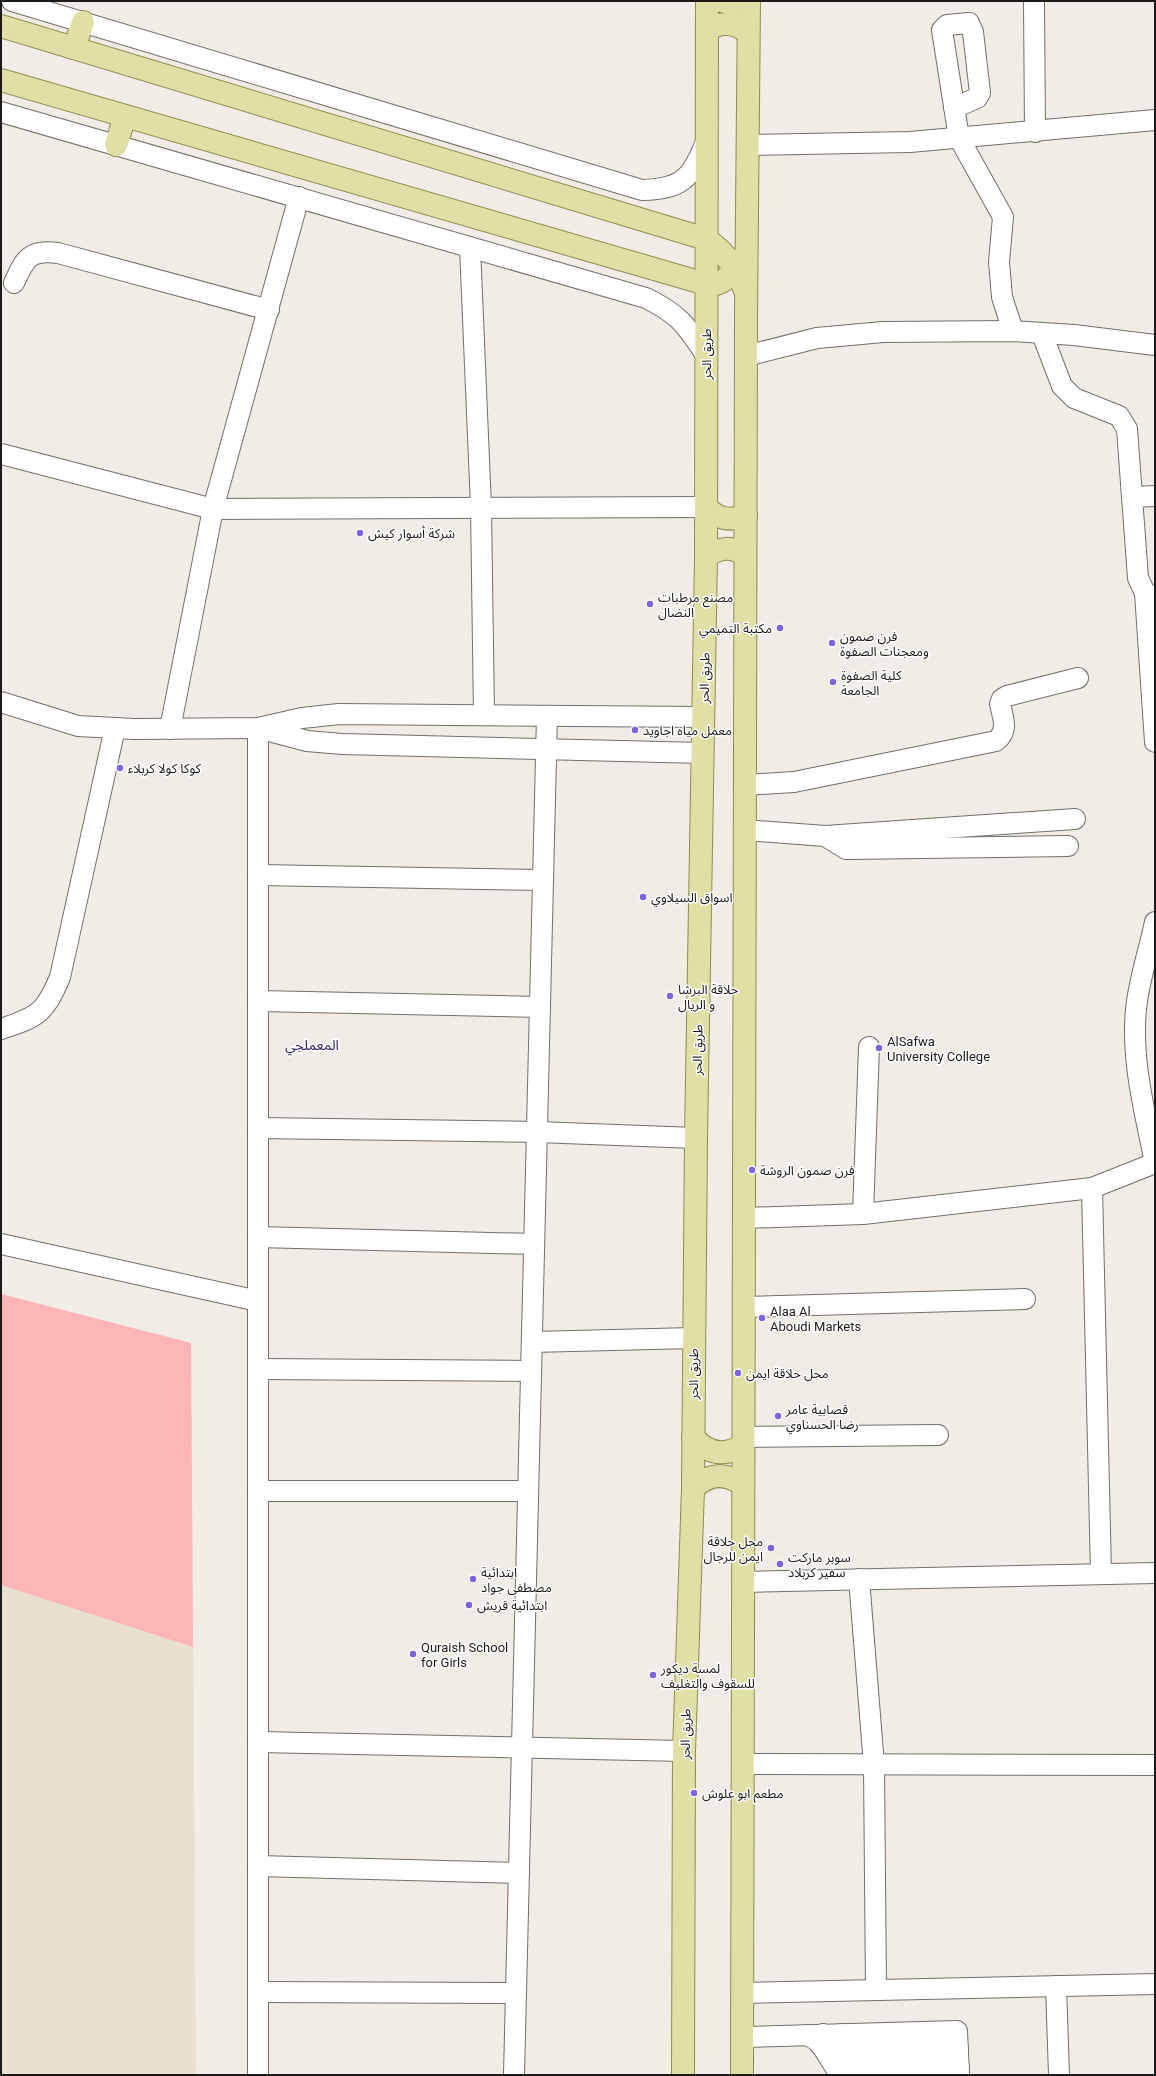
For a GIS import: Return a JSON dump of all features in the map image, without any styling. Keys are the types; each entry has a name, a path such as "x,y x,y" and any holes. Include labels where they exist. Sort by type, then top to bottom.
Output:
{"main road":[{"name":"طريق الحر","path":"683,2075 684,1751 693,1489 693,1338 706,557 707,1"},
{"path":"722,1 734,4 747,1 748,33 745,555 742,2075"},
{"path":"74,48 83,22"},
{"path":"707,30 714,26 728,23 743,28 748,33"},
{"path":"1,26 706,234 712,234 726,239 747,241"},
{"path":"1,80 125,116 706,294 726,296 741,300 746,299"},
{"path":"116,145 125,116"},
{"path":"706,234 735,268 746,299"},
{"path":"706,294 715,285 722,283 735,268 747,241"},
{"path":"706,507 717,517 724,519 739,518 746,515"},
{"path":"706,557 725,548 739,551 745,555"},
{"path":"693,1437 707,1450 716,1453 735,1450 743,1441"},
{"path":"693,1489 699,1482 717,1476 735,1480 743,1485"}],"street":[{"path":"12,1 642,190 661,190 679,183 694,169 707,140"},
{"path":"1034,1 1035,132"},
{"path":"954,108 959,138 1003,217 999,262 1002,297 1013,331"},
{"path":"1,112 646,298 669,309 686,324 706,355"},
{"path":"748,145 910,142 1035,132 1155,120"},
{"path":"170,729 213,509 299,197"},
{"path":"470,247 481,507 484,715"},
{"path":"14,283 22,266 31,256 42,251 58,252 269,310"},
{"path":"746,356 817,338 883,332 1013,331 1042,334 1074,334 1155,345"},
{"path":"1042,334 1062,386 1074,398 1119,416 1127,429 1138,578 1150,595 1155,742"},
{"path":"1,454 213,509 706,507"},
{"path":"1132,497 1155,496"},
{"path":"745,785 794,782 996,741 1002,736 1005,730 1000,704 1002,699 1007,696 1078,678"},
{"path":"1,702 78,726 115,728 258,728 302,718 332,715 703,717"},
{"path":"514,2075 546,716"},
{"path":"1,1029 35,1017 51,1000 60,977 115,728"},
{"path":"258,728 324,743 702,753"},
{"path":"258,728 258,2075"},
{"path":"745,830 825,836 1075,819"},
{"path":"825,836 846,849 1068,846"},
{"path":"258,874 543,880"},
{"path":"744,1218 863,1214 1092,1188 1155,1163 1136,1069 1136,1010 1139,984 1155,922"},
{"path":"258,1001 540,1007"},
{"path":"863,1214 869,1047"},
{"path":"258,1128 537,1132 696,1138"},
{"path":"1092,1188 1102,1574"},
{"path":"258,1237 534,1244"},
{"path":"1,1244 258,1301"},
{"path":"744,1307 1025,1299"},
{"path":"532,1342 693,1338"},
{"path":"258,1369 531,1370"},
{"path":"743,1441 938,1435"},
{"path":"258,1491 528,1491"},
{"path":"743,1582 1155,1573"},
{"path":"859,1579 874,1764 876,1990"},
{"path":"258,1742 684,1751"},
{"path":"742,1764 1155,1765"},
{"path":"258,1866 519,1873"},
{"path":"742,1994 1155,1984"},
{"path":"1056,1986 1059,2075"},
{"path":"258,1992 516,1993"},
{"path":"742,2037 824,2034 958,2031 959,2064 860,2069 848,2060 836,2040 824,2034"},
{"path":"824,2034 819,2041 830,2061 841,2075"}],"shaded area":[{"path":"1,1294 191,1343 196,2075 1,2075"},
{"path":"1,1294 191,1343 193,1647 1,1585"}],"place":[{"name":"شركة أسوار كيش","path":"360,533"},
{"name":"مصنع مرطبات النضال","path":"650,604"},
{"name":"مكتبة التميمي","path":"780,628"},
{"name":"فرن صمون ومعجنات الصفوة","path":"832,643"},
{"name":"كلية الصفوة الجامعة","path":"833,682"},
{"name":"معمل مياه اجاويد","path":"635,730"},
{"name":"كوكا كولا كربلاء","path":"120,768"},
{"name":"اسواق السيلاوي","path":"643,897"},
{"name":"حلاقة البرشا و الريال","path":"670,996"},
{"name":"AlSafwa University College","path":"879,1048"},
{"name":"فرن صمون الروشة","path":"752,1170"},
{"name":"Alaa Al Aboudi Markets","path":"762,1318"},
{"name":"محل حلاقة ايمن","path":"738,1373"},
{"name":"قصابية عامر رضا الحسناوي","path":"778,1416"},
{"name":"محل حلاقة ايمن للرجال","path":"771,1548"},
{"name":"سوبر ماركت سفير كربلاد","path":"780,1564"},
{"name":"ابتدائية مصطفى جواد","path":"473,1579"},
{"name":"ابتدائية قريش","path":"469,1605"},
{"name":"Quraish School for Girls","path":"413,1654"},
{"name":"لمسة ديكور للسقوف والتغليف","path":"653,1675"},
{"name":"مطعم ابو علوش","path":"694,1793"}],"district":[{"name":"المعملجي","path":"312,1045"}]}
